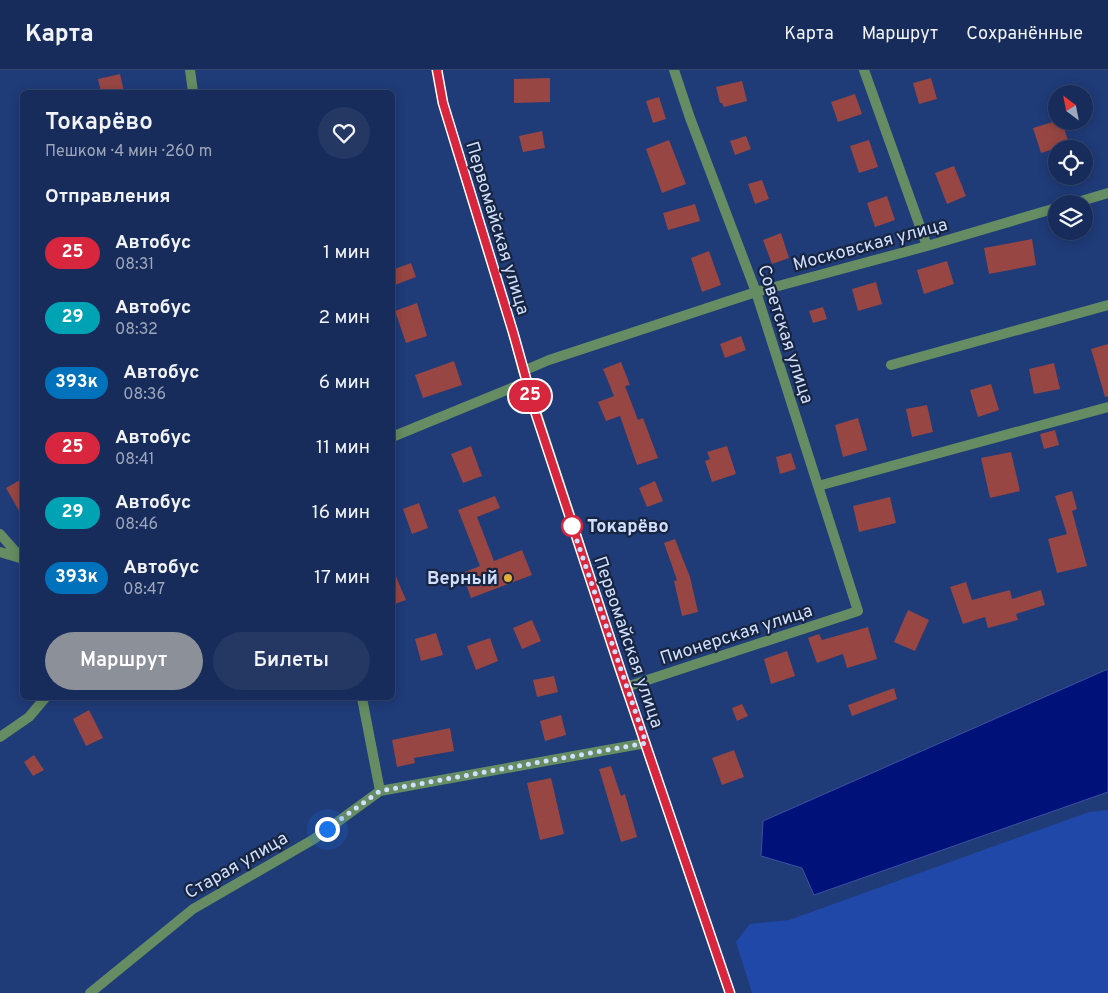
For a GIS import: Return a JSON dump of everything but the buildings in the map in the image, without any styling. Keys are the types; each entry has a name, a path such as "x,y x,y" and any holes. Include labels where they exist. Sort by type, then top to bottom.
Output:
{"street":[{"path":"190,70 193,90"},
{"name":"Первомайская улица","path":"437,70 443,103 513,332 526,382 626,687 730,993"},
{"name":"Советская улица","path":"674,70 690,118 756,292 858,611"},
{"path":"864,70 927,246"},
{"path":"1093,197 1108,193"},
{"name":"Московская улица","path":"523,371 549,360 756,292 927,246 1048,210"},
{"path":"891,366 1108,305"},
{"path":"395,436 526,382"},
{"path":"818,486 1108,407"},
{"path":"0,534 20,557"},
{"path":"0,552 20,558"},
{"name":"Пионерская улица","path":"626,687 858,611"},
{"path":"0,737 29,717 43,700"},
{"path":"362,700 380,791"},
{"name":"Старая улица","path":"90,993 192,908 314,839 380,791 646,743"}],"shaded area":[{"path":"1108,669 1108,792 814,895 802,868 761,856 763,821"},
{"path":"1108,810 1108,993 752,993 736,942 750,924 789,920 1089,812"}],"bus line":[{"name":"25","path":"437,70 443,103 513,332 535,411 730,993"}],"place":[{"name":"Токарёво","path":"572,526"},
{"name":"Верный","path":"508,578"}],"route":[{"path":"327,829 380,791 646,743 572,526"}]}
